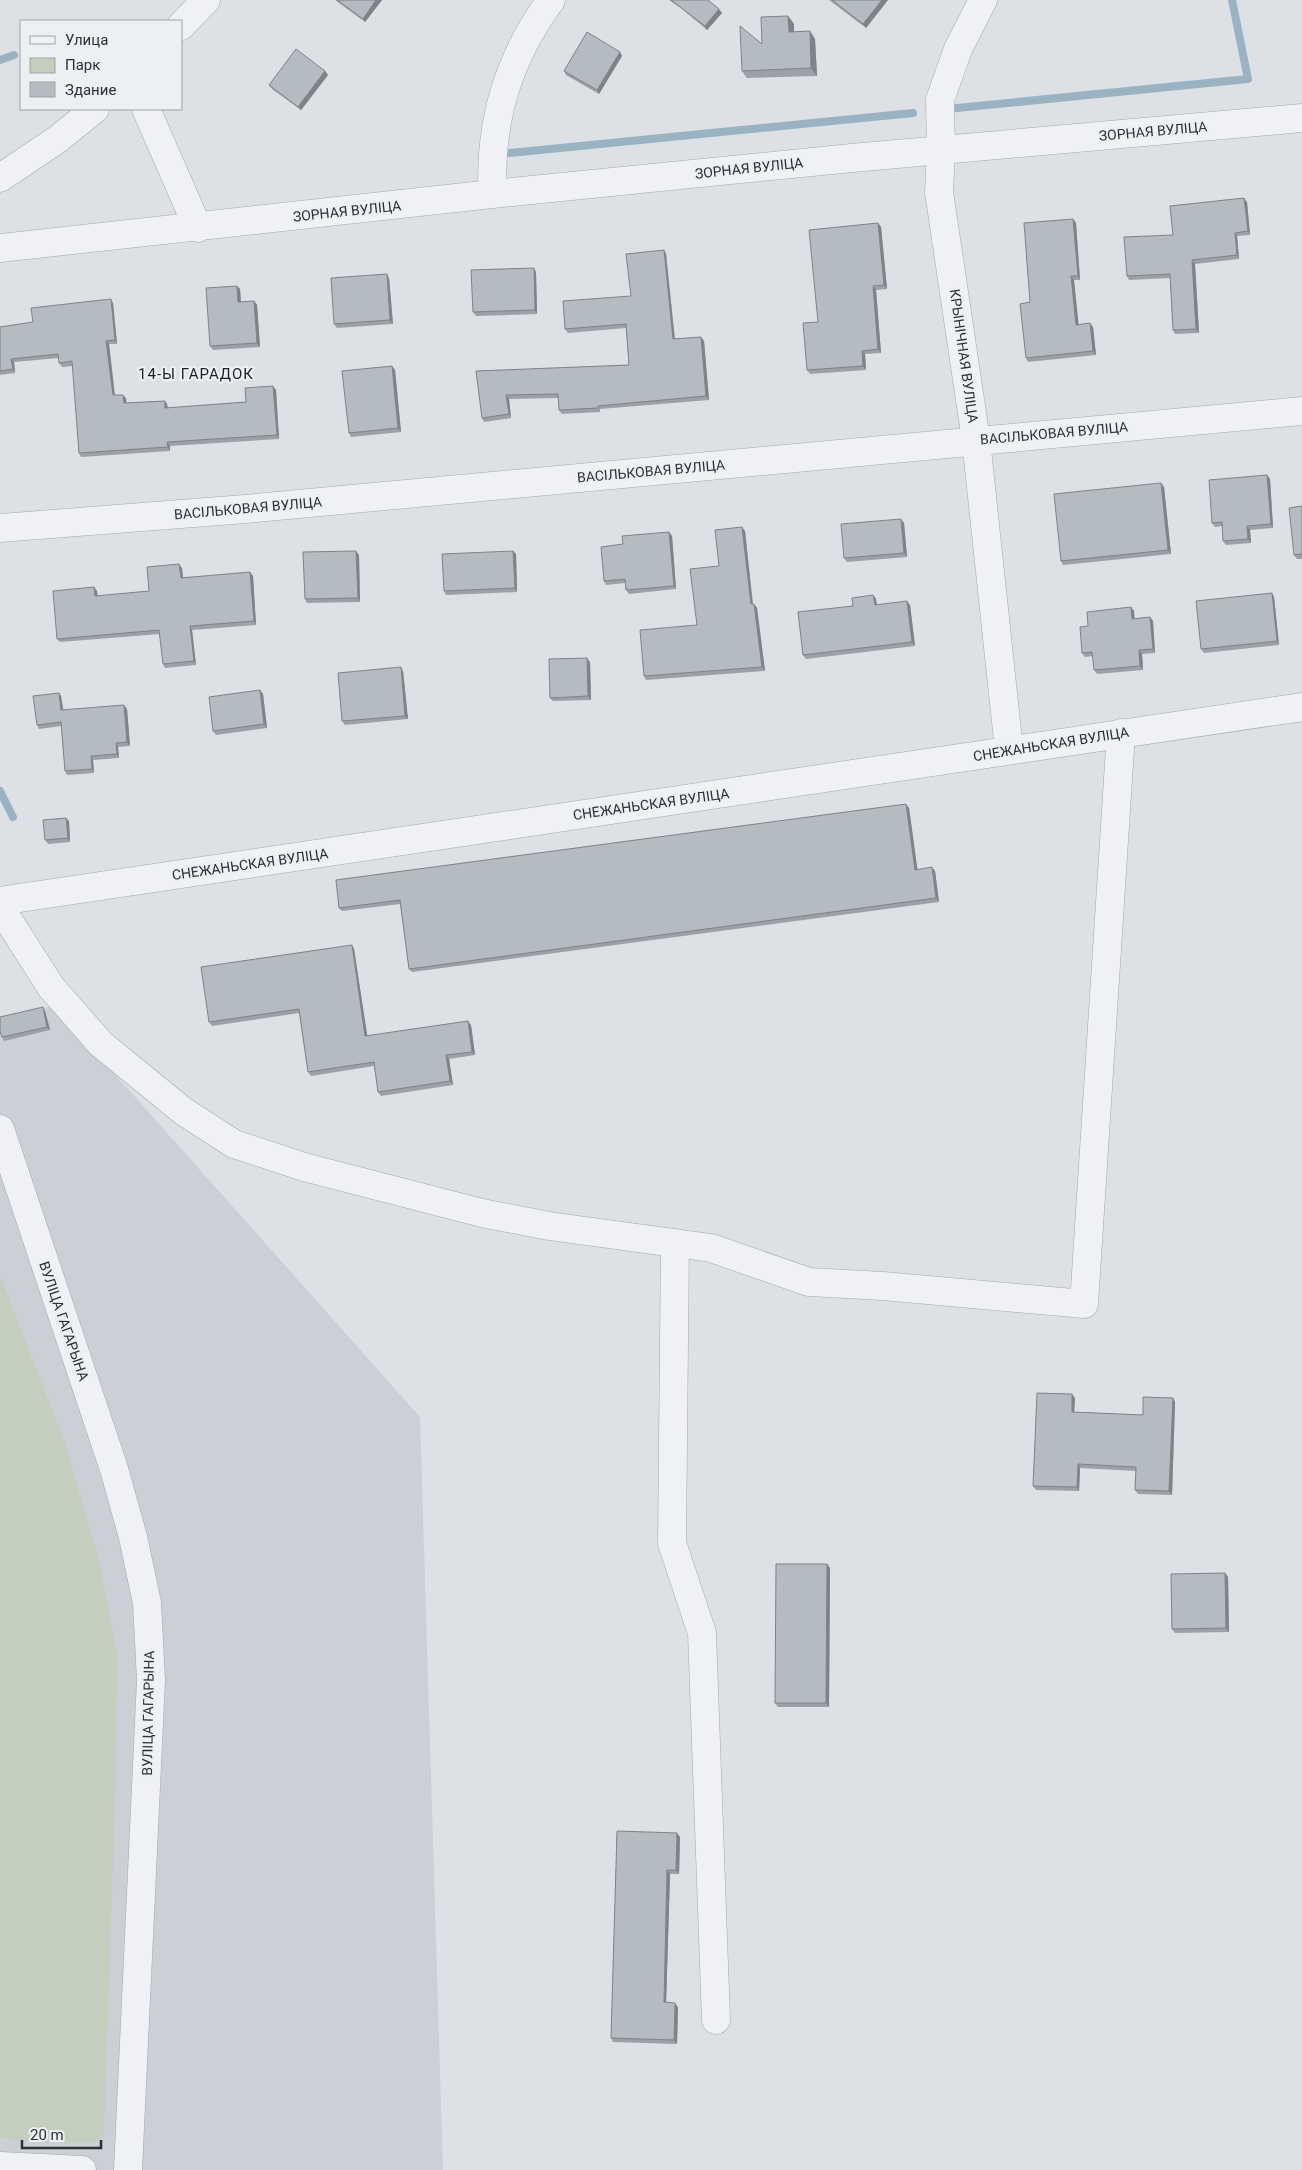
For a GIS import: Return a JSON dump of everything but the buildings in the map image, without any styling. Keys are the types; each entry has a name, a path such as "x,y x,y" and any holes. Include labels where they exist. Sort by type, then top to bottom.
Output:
{"street":[{"path":"182,25 206,0"},
{"path":"492,194 494,143 502,98 515,60 535,22 551,0"},
{"name":"КРЫНІЧНАЯ ВУЛІЦА","path":"983,0 958,49 940,100 941,151 939,192 976,440 1009,750"},
{"path":"0,178 58,139 94,110"},
{"path":"146,110 198,228"},
{"name":"ЗОРНАЯ ВУЛІЦА","path":"0,248 198,228 492,194 1302,118"},
{"name":"ВАСІЛЬКОВАЯ ВУЛІЦА","path":"0,528 245,509 1302,411"},
{"name":"СНЕЖАНЬСКАЯ ВУЛІЦА","path":"0,901 1302,707"},
{"path":"0,907 51,987 101,1044 183,1111 234,1144 304,1167 482,1213 549,1226 711,1248 809,1282 883,1286 1084,1304 1121,733"},
{"name":"ВУЛІЦА ГАГАРЫНА","path":"0,1129 114,1469 133,1537 146,1603 151,1680 128,2170"},
{"path":"676,1243 672,1543 702,1633 716,2020"},
{"path":"0,2166 82,2170"}],"shaded area":[{"path":"54,1006 420,1417 443,2170 0,2170 0,1017"}],"green space":[{"path":"0,1275 65,1443 100,1564 117,1653 116,1775 104,2133 94,2143 31,2142 0,2138"}],"waterway":[{"path":"957,108 1248,79 1232,0"},
{"path":"0,60 14,55"},
{"path":"510,153 913,113"},
{"path":"0,791 13,817"}],"district":[{"name":"14-Ы ГАРАДОК","path":"196,374"}]}
